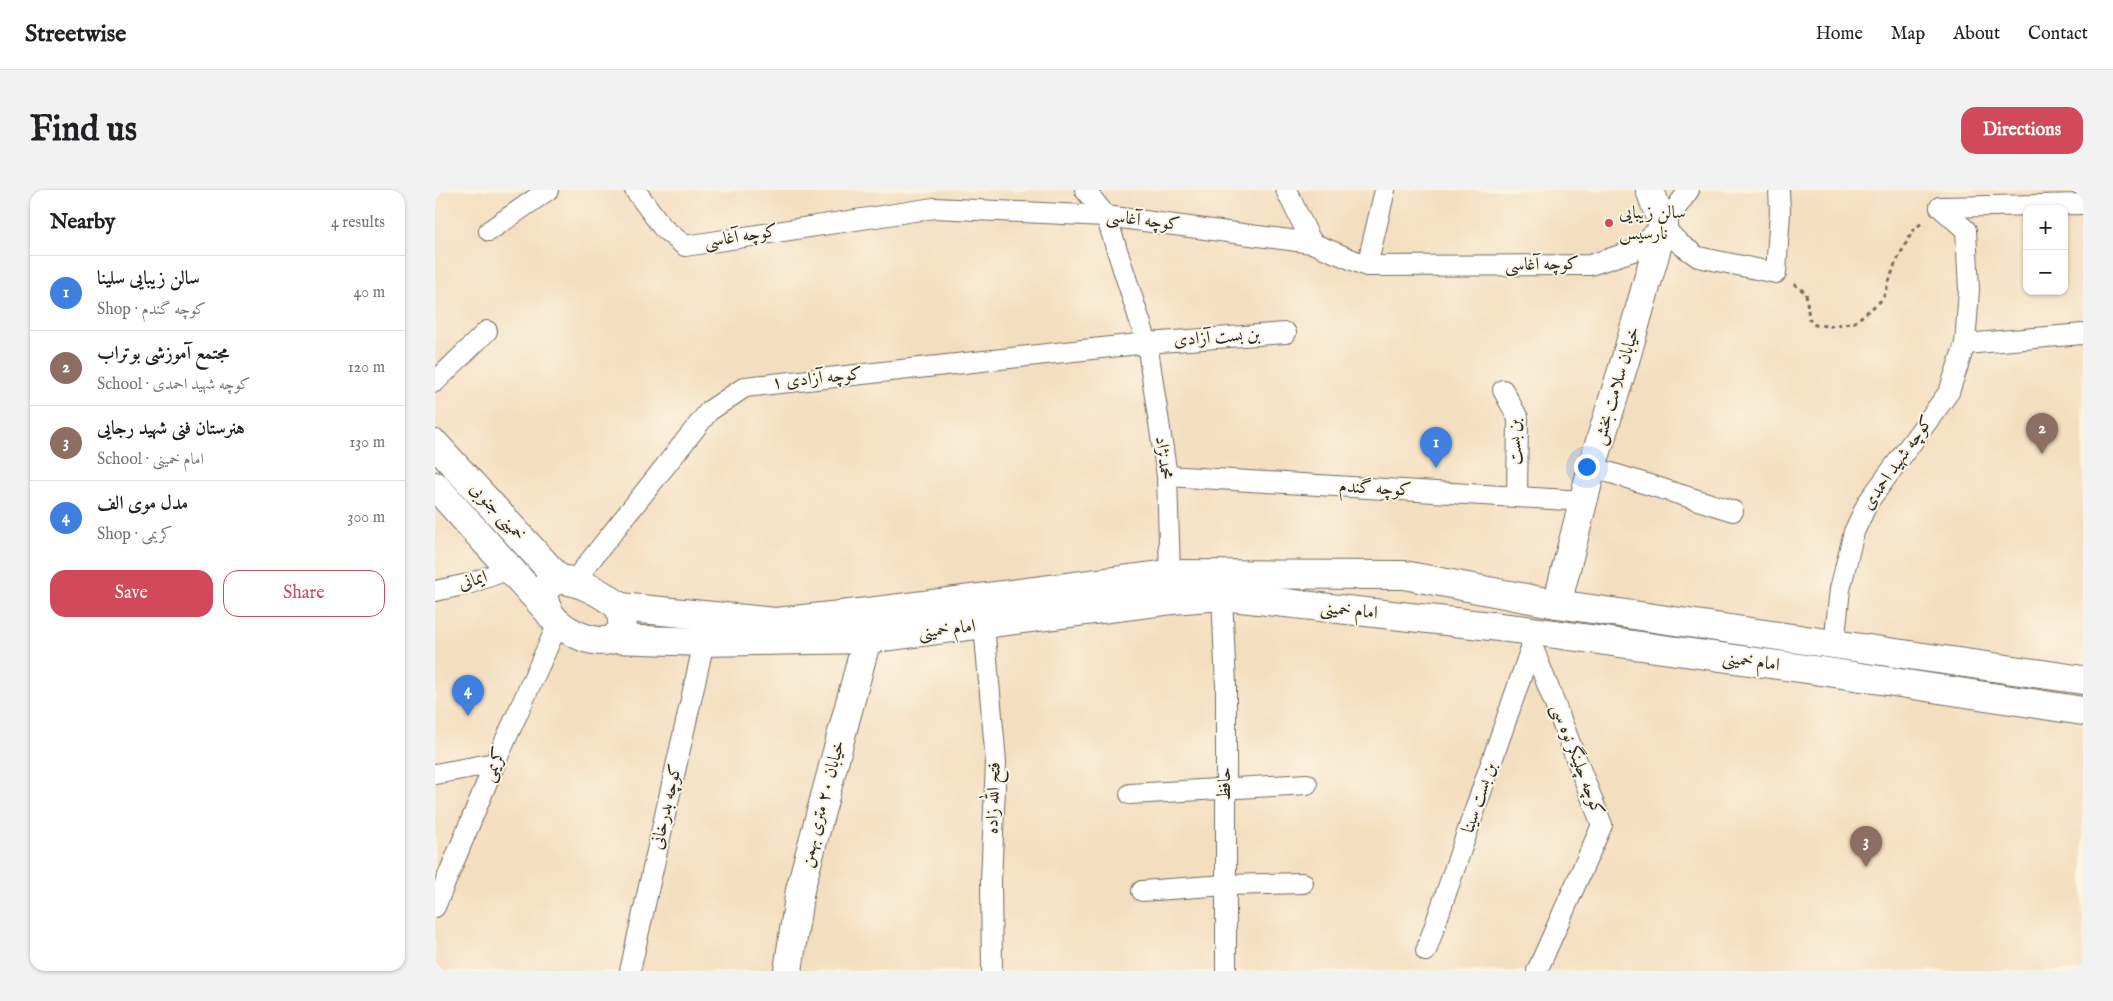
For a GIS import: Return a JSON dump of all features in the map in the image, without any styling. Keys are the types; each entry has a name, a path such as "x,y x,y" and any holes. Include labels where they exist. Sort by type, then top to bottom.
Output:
{"main road":[{"path":"1650,190 1663,226"},
{"name":"خیابان سلامت بخش","path":"1557,604 1592,467 1625,361 1663,226"},
{"name":"خمینی جنوبی","path":"435,444 567,580"},
{"name":"خمینی جنوبی","path":"435,486 553,618"},
{"name":"امام خمینی","path":"620,607 776,622 1170,574 1405,575 1557,604 2083,680"},
{"path":"553,618 543,601 543,588 567,580 599,592 620,607 623,628 612,639"},
{"name":"امام خمینی","path":"553,618 570,632 594,641 612,639 704,642 867,639 1172,600 1222,596 1529,638 1828,672 2083,711"},
{"name":"خیابان ۲۰ متری بهمن","path":"788,971 800,890 867,639"}],"street":[{"path":"489,231 548,190"},
{"name":"کوچه آغاسی","path":"635,190 663,228 685,246 934,208 1106,216 1312,244 1367,266 1590,265 1633,251 1663,226 1689,190"},
{"path":"1085,190 1106,216"},
{"path":"1286,190 1312,244"},
{"path":"1367,266 1385,190"},
{"path":"1663,226 1680,244 1697,257 1776,273 1780,212 1779,190"},
{"path":"1939,198 2083,204"},
{"name":"کوچه شهید احمدی","path":"1834,645 1840,589 1854,532 1868,502 1949,392 1965,344 1969,290 1966,230 1939,198"},
{"name":"محمدنژاد","path":"1106,216 1147,342 1167,476 1170,574"},
{"path":"435,382 487,331"},
{"name":"بن بست آزادی","path":"1147,342 1286,333"},
{"path":"1965,344 2083,334"},
{"name":"کوچه آزادی ۱","path":"567,580 709,411 745,387 1147,342"},
{"name":"بن بست","path":"1503,390 1518,418 1517,498"},
{"path":"1592,467 1733,511"},
{"name":"کوچه گندم","path":"1167,476 1584,501"},
{"name":"ایمانی","path":"435,591 468,584 511,569"},
{"name":"حافظ","path":"1222,596 1226,686 1226,971"},
{"name":"کریمی","path":"435,907 553,618"},
{"name":"فتح الله زاده","path":"983,625 996,762 991,882 992,971"},
{"name":"بن بست سینا","path":"1426,951 1529,638"},
{"name":"کوچه چلینگر نوه سی","path":"1529,638 1602,825 1537,971"},
{"name":"کوچه بدرخانی","path":"630,971 704,642"},
{"path":"435,774 495,763"},
{"path":"1130,794 1307,784"},
{"path":"1142,891 1225,885 1303,883"}],"path":[{"path":"1776,273 1805,293 1809,319 1815,325 1831,326 1855,322 1883,299 1895,264 1913,230 1939,198"}],"place":[{"name":"سالن زیبایی نارسیس","path":"1609,223"},
{"name":"مجتمع آموزشی بوتراب","path":"2042,454"},
{"name":"سالن زیبایی سلینا","path":"1436,468"},
{"name":"مدل موی الف","path":"468,716"},
{"name":"هنرستان فنی شهید رجایی","path":"1866,867"}]}
